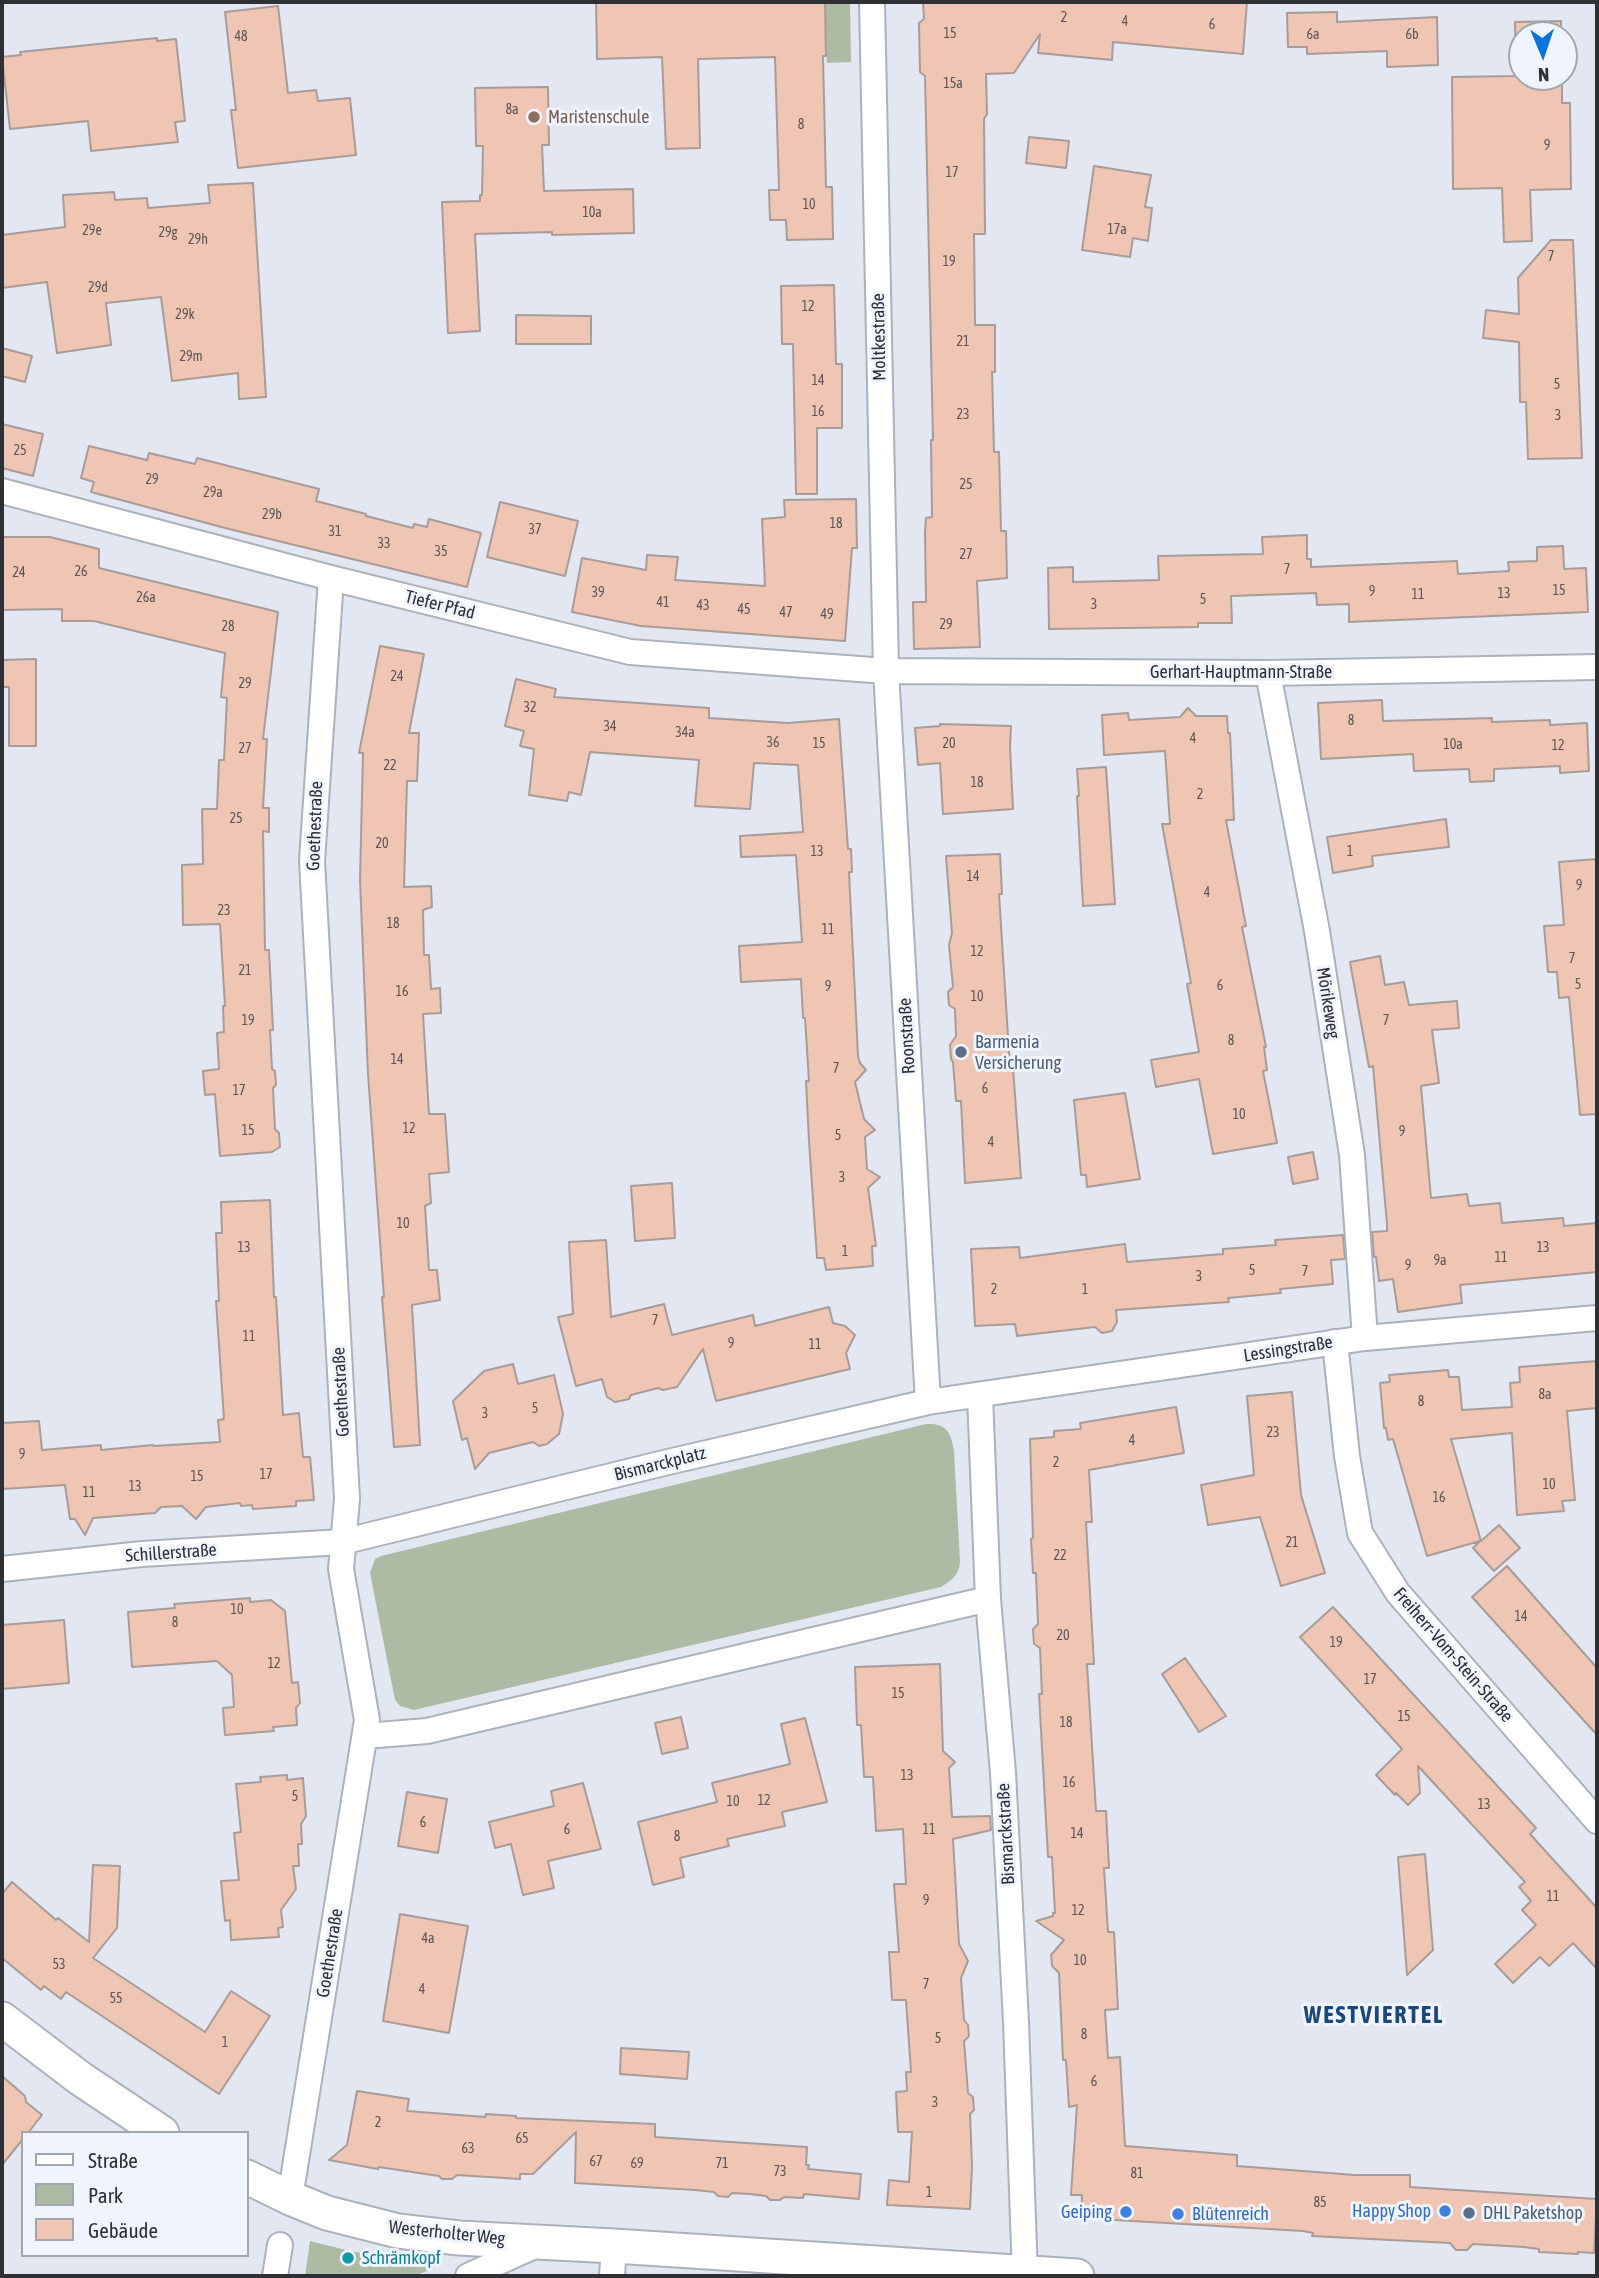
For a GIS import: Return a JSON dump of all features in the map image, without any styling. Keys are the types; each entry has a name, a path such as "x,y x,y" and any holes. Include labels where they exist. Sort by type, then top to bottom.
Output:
{"street":[{"name":"Moltkestraße","path":"872,2 886,671"},
{"name":"Tiefer Pfad","path":"2,491 331,578 630,652 886,671"},
{"name":"Goethestraße","path":"290,2198 367,1720 341,1569 347,1499 312,861 331,578"},
{"name":"Gerhart-Hauptmann-Straße","path":"886,671 1268,673 1597,667"},
{"name":"Roonstraße","path":"886,671 928,1402"},
{"name":"Mörikeweg","path":"1268,673 1317,931 1352,1154 1365,1338"},
{"name":"Lessingstraße","path":"980,1395 1365,1338 1597,1318"},
{"name":"Freiherr-Vom-Stein-Straße","path":"1335,1342 1347,1456 1360,1533 1398,1593 1597,1821"},
{"name":"Bismarckplatz","path":"342,1542 928,1402 980,1395"},
{"name":"Bismarckstraße","path":"980,1395 988,1599 1003,1773 1016,2022 1025,2275"},
{"name":"Schillerstraße","path":"2,1569 142,1554 342,1542"},
{"path":"365,1736 427,1731 988,1599"},
{"path":"2,2019 81,2079 159,2131"},
{"name":"Westerholter Weg","path":"248,2177 327,2213 398,2231 458,2238 544,2242 613,2261 1077,2276"},
{"path":"468,2276 544,2242"},
{"path":"275,2276 280,2245"}],"green space":[{"path":"825,2 850,2 851,62 827,63"},
{"path":"926,1424 939,1425 947,1430 954,1451 960,1562 954,1577 941,1587 414,1710 400,1706 395,1700 370,1573 375,1559"},
{"path":"310,2241 354,2252 408,2256 432,2262 434,2265 432,2269 414,2276 305,2276"}],"building":[{"path":"596,2 825,2 826,56 823,56 826,187 832,187 833,239 787,240 786,220 770,220 769,190 779,190 775,57 698,59 700,148 666,149 662,57 597,59"},
{"path":"923,2 1247,2 1243,54 1113,42 1112,60 1038,53 1040,34 1014,73 986,74 985,234 974,234 975,325 995,325 995,372 992,372 994,452 999,452 1001,531 1006,531 1007,578 977,581 980,647 914,649 913,602 926,602 925,532 926,518 932,517 933,440 925,76 920,72 919,23 924,19"},
{"path":"278,6 288,93 316,90 318,101 350,98 356,155 238,168 231,110 236,110 225,12"},
{"path":"1337,12 1337,22 1437,17 1438,65 1387,67 1387,51 1307,54 1307,47 1288,47 1287,13"},
{"path":"157,38 157,41 176,39 185,121 175,122 178,142 91,151 88,121 10,129 2,57 21,55 20,52"},
{"path":"1508,76 1508,91 1562,91 1562,103 1570,103 1571,189 1530,190 1532,241 1504,242 1502,188 1453,189 1452,77"},
{"path":"548,87 549,145 542,145 544,191 633,189 634,233 475,234 480,331 448,333 442,202 480,201 482,195 483,146 476,146 475,88"},
{"path":"1029,137 1069,141 1066,168 1026,163"},
{"path":"1094,166 1151,175 1145,207 1152,208 1148,241 1133,238 1130,257 1082,250"},
{"path":"253,183 266,397 239,399 238,373 172,381 161,297 106,303 111,345 57,353 47,282 2,288 2,235 65,227 63,195 114,192 115,200 147,198 148,208 210,203 208,185"},
{"path":"1551,240 1573,240 1582,458 1528,459 1526,402 1520,402 1519,342 1483,338 1486,310 1519,314 1518,278"},
{"path":"834,285 836,364 842,364 842,428 817,428 817,494 796,494 793,344 782,344 781,286"},
{"path":"516,315 591,316 591,344 516,344"},
{"path":"2,348 32,356 25,382 2,376"},
{"path":"2,424 43,434 33,476 2,468"},
{"path":"89,446 147,460 149,453 195,464 197,458 319,489 316,501 366,516 413,528 414,524 427,527 429,519 481,533 467,587 91,492 94,482 81,478"},
{"path":"856,499 857,548 852,548 845,641 641,626 572,612 582,558 646,570 647,555 678,557 675,580 765,586 762,519 785,517 784,500"},
{"path":"500,502 578,521 565,576 487,557"},
{"path":"1307,535 1307,559 1311,559 1311,567 1457,561 1458,574 1509,571 1508,562 1537,561 1537,547 1563,546 1564,569 1586,568 1588,612 1349,622 1349,604 1317,605 1316,593 1231,596 1232,623 1198,623 1198,627 1049,629 1048,568 1073,567 1073,582 1159,580 1158,556 1263,554 1262,537"},
{"path":"2,537 50,537 99,549 99,568 278,612 263,739 267,739 263,808 269,808 269,832 263,831 265,950 269,950 272,1069 275,1071 276,1085 273,1088 275,1129 279,1133 280,1147 272,1152 220,1156 215,1094 205,1095 203,1071 219,1069 217,1033 224,1032 220,924 183,925 182,865 203,864 202,809 217,809 219,760 224,760 227,698 221,697 225,653 94,621 62,621 62,609 2,610"},
{"path":"380,646 424,654 409,733 419,733 417,781 407,781 404,887 431,886 432,907 423,910 424,955 429,955 431,989 440,988 441,1013 423,1014 429,1114 445,1114 449,1172 429,1174 431,1203 425,1206 429,1270 437,1270 440,1300 412,1305 420,1445 394,1447 368,1074 360,880 363,753 359,753"},
{"path":"36,659 36,746 9,746 9,687 2,687 2,660"},
{"path":"516,679 556,689 554,697 709,708 709,718 788,723 839,719 848,849 851,849 852,872 849,872 858,1056 866,1070 855,1082 864,1119 875,1130 865,1137 867,1169 880,1177 868,1188 876,1246 872,1246 873,1266 826,1270 824,1258 817,1258 806,1081 809,1081 801,979 741,982 739,946 802,942 796,855 741,857 740,836 803,832 798,765 754,763 750,809 695,806 699,760 590,752 581,795 569,792 567,801 529,795 534,749 520,746 524,731 505,726"},
{"path":"1382,700 1383,721 1492,718 1492,722 1550,720 1550,725 1587,723 1589,771 1560,773 1560,766 1494,769 1494,781 1470,782 1469,769 1414,771 1413,754 1321,759 1318,703"},
{"path":"1188,708 1196,716 1227,716 1234,820 1226,820 1246,926 1242,927 1266,1047 1267,1070 1263,1071 1277,1143 1213,1154 1199,1079 1156,1087 1151,1060 1199,1052 1187,984 1191,983 1162,824 1170,824 1165,751 1104,755 1102,715 1128,713 1129,720 1180,717"},
{"path":"940,724 1011,726 1013,809 943,814 940,763 918,765 915,728"},
{"path":"1106,767 1115,904 1083,906 1077,769"},
{"path":"1446,819 1449,847 1372,856 1373,866 1333,873 1327,837"},
{"path":"1000,854 1002,894 999,894 1010,1068 1013,1068 1021,1178 965,1183 961,1101 956,1101 950,1045 956,1036 955,1009 949,1005 948,992 953,987 946,856"},
{"path":"1597,859 1597,1114 1580,1115 1569,997 1559,998 1557,972 1548,972 1544,926 1564,925 1559,862"},
{"path":"1380,956 1385,985 1404,982 1409,1005 1457,1001 1459,1028 1432,1030 1439,1083 1421,1086 1431,1198 1467,1194 1469,1206 1500,1203 1502,1223 1563,1218 1564,1226 1597,1223 1597,1272 1460,1285 1462,1303 1398,1312 1393,1279 1379,1281 1374,1257 1372,1232 1387,1231 1387,1224 1373,1066 1369,1067 1350,962"},
{"path":"1125,1093 1140,1179 1087,1187 1086,1175 1081,1175 1074,1100"},
{"path":"1313,1152 1318,1179 1293,1184 1288,1157"},
{"path":"672,1183 675,1238 635,1241 631,1186"},
{"path":"270,1200 283,1415 299,1413 303,1457 310,1457 314,1500 296,1501 296,1506 253,1509 252,1505 241,1506 240,1503 206,1507 196,1519 182,1506 161,1507 155,1513 93,1518 85,1535 75,1519 70,1519 65,1485 2,1489 2,1423 39,1421 42,1450 101,1445 101,1450 220,1442 218,1420 224,1419 216,1301 219,1301 216,1233 222,1233 221,1202"},
{"path":"1343,1235 1345,1259 1331,1260 1333,1284 1228,1298 1229,1302 1116,1310 1117,1322 1112,1331 1102,1333 1095,1327 1017,1336 1015,1324 975,1326 971,1249 1019,1247 1020,1258 1125,1244 1127,1262 1223,1254 1223,1249 1276,1245 1275,1240"},
{"path":"606,1240 611,1317 664,1304 672,1335 753,1315 755,1326 829,1307 833,1323 845,1326 855,1335 846,1353 850,1369 716,1401 703,1349 677,1387 663,1390 658,1388 615,1402 607,1397 602,1379 576,1386 558,1317 573,1314 569,1242"},
{"path":"1597,1361 1597,1408 1567,1411 1575,1500 1562,1501 1564,1511 1517,1515 1512,1433 1451,1439 1481,1541 1499,1525 1520,1548 1494,1571 1473,1548 1480,1541 1427,1556 1393,1439 1388,1440 1384,1428 1380,1383 1390,1382 1389,1375 1448,1370 1449,1377 1459,1377 1462,1410 1512,1407 1510,1383 1520,1382 1519,1367"},
{"path":"513,1364 518,1384 554,1375 563,1414 559,1434 547,1444 539,1446 533,1442 489,1453 475,1469 467,1438 462,1440 453,1401 484,1371"},
{"path":"1292,1392 1301,1495 1325,1573 1281,1586 1260,1517 1208,1525 1201,1485 1254,1475 1247,1396"},
{"path":"1176,1407 1184,1453 1089,1470 1092,1522 1086,1522 1094,1664 1087,1664 1096,1811 1106,1811 1109,1868 1104,1868 1108,1932 1114,1932 1118,2009 1105,2010 1108,2058 1120,2057 1125,2146 1237,2155 1237,2166 1355,2175 1410,2175 1410,2187 1597,2199 1594,2253 1539,2252 1539,2249 1524,2247 1473,2244 1467,2250 1456,2250 1450,2243 1312,2236 1313,2233 1303,2231 1081,2218 1082,2195 1071,2195 1077,2105 1069,2107 1066,2060 1063,2060 1059,1973 1052,1966 1051,1955 1064,1940 1036,1921 1055,1913 1052,1857 1048,1857 1039,1694 1042,1694 1040,1648 1034,1644 1033,1629 1038,1624 1036,1573 1033,1573 1031,1539 1030,1439 1054,1437 1054,1431 1081,1429 1080,1423"},
{"path":"1507,1566 1597,1668 1597,1735 1472,1597"},
{"path":"250,1598 250,1602 271,1600 285,1611 292,1683 298,1682 300,1703 296,1708 297,1725 273,1727 274,1731 225,1735 223,1708 234,1707 232,1675 217,1661 132,1667 128,1612 175,1608 174,1604"},
{"path":"1333,1607 1536,1828 1530,1834 1597,1908 1597,1969 1573,1943 1549,1966 1540,1957 1513,1983 1495,1964 1536,1925 1522,1910 1531,1901 1519,1887 1525,1882 1418,1766 1420,1793 1408,1805 1376,1775 1402,1749 1300,1637"},
{"path":"64,1620 69,1683 2,1689 2,1625"},
{"path":"1185,1658 1226,1716 1199,1732 1162,1674"},
{"path":"940,1664 943,1751 955,1762 949,1768 952,1817 990,1816 991,1830 953,1839 959,1944 968,1961 961,1978 964,2020 968,2025 969,2036 964,2041 968,2093 973,2097 974,2110 970,2114 970,2209 887,2205 889,2180 909,2182 912,2132 898,2132 896,2092 907,2091 906,2072 911,2072 906,2000 892,2000 889,1952 899,1952 894,1884 906,1884 903,1829 876,1831 873,1777 864,1777 861,1725 857,1725 855,1667"},
{"path":"681,1717 688,1748 662,1754 655,1723"},
{"path":"805,1718 827,1802 782,1812 785,1826 727,1839 729,1846 680,1858 684,1877 653,1885 638,1822 717,1802 712,1783 790,1764 781,1724"},
{"path":"287,1775 287,1780 303,1778 306,1816 301,1824 302,1844 298,1844 299,1866 293,1866 296,1889 281,1910 283,1927 278,1928 279,1937 231,1940 230,1920 225,1921 221,1881 239,1880 234,1833 241,1832 236,1784 261,1782 260,1777"},
{"path":"583,1783 601,1849 548,1861 554,1888 523,1895 511,1844 495,1848 489,1822 554,1806 551,1791"},
{"path":"407,1792 447,1799 438,1853 398,1846"},
{"path":"1425,1854 1433,1950 1407,1975 1398,1857"},
{"path":"93,1865 120,1866 117,1928 93,1958 205,2032 231,1991 270,2016 219,2094 66,1992 61,1999 44,1986 41,1990 2,1958 2,1894 12,1882 56,1920 58,1918 89,1942"},
{"path":"400,1914 468,1926 449,2033 383,2021"},
{"path":"621,2048 689,2052 687,2079 620,2074"},
{"path":"2,2076 42,2115 30,2131 21,2131 21,2141 2,2165"},
{"path":"357,2091 409,2099 407,2111 655,2124 655,2137 807,2147 808,2169 861,2174 859,2199 804,2194 803,2198 784,2197 770,2200 766,2196 750,2194 732,2193 728,2197 695,2190 575,2183 576,2132 533,2174 520,2174 520,2179 457,2175 452,2179 442,2179 439,2176 329,2160 347,2145"}],"place":[{"name":"Maristenschule","path":"534,117"},
{"name":"Barmenia Versicherung","path":"961,1052"},
{"name":"Happy Shop","path":"1445,2211"},
{"name":"Geiping","path":"1126,2212"},
{"name":"DHL Paketshop","path":"1469,2213"},
{"name":"Blütenreich","path":"1178,2214"},
{"name":"Schrämkopf","path":"348,2258"}],"district":[{"name":"WESTVIERTEL","path":"1374,2015"}]}
